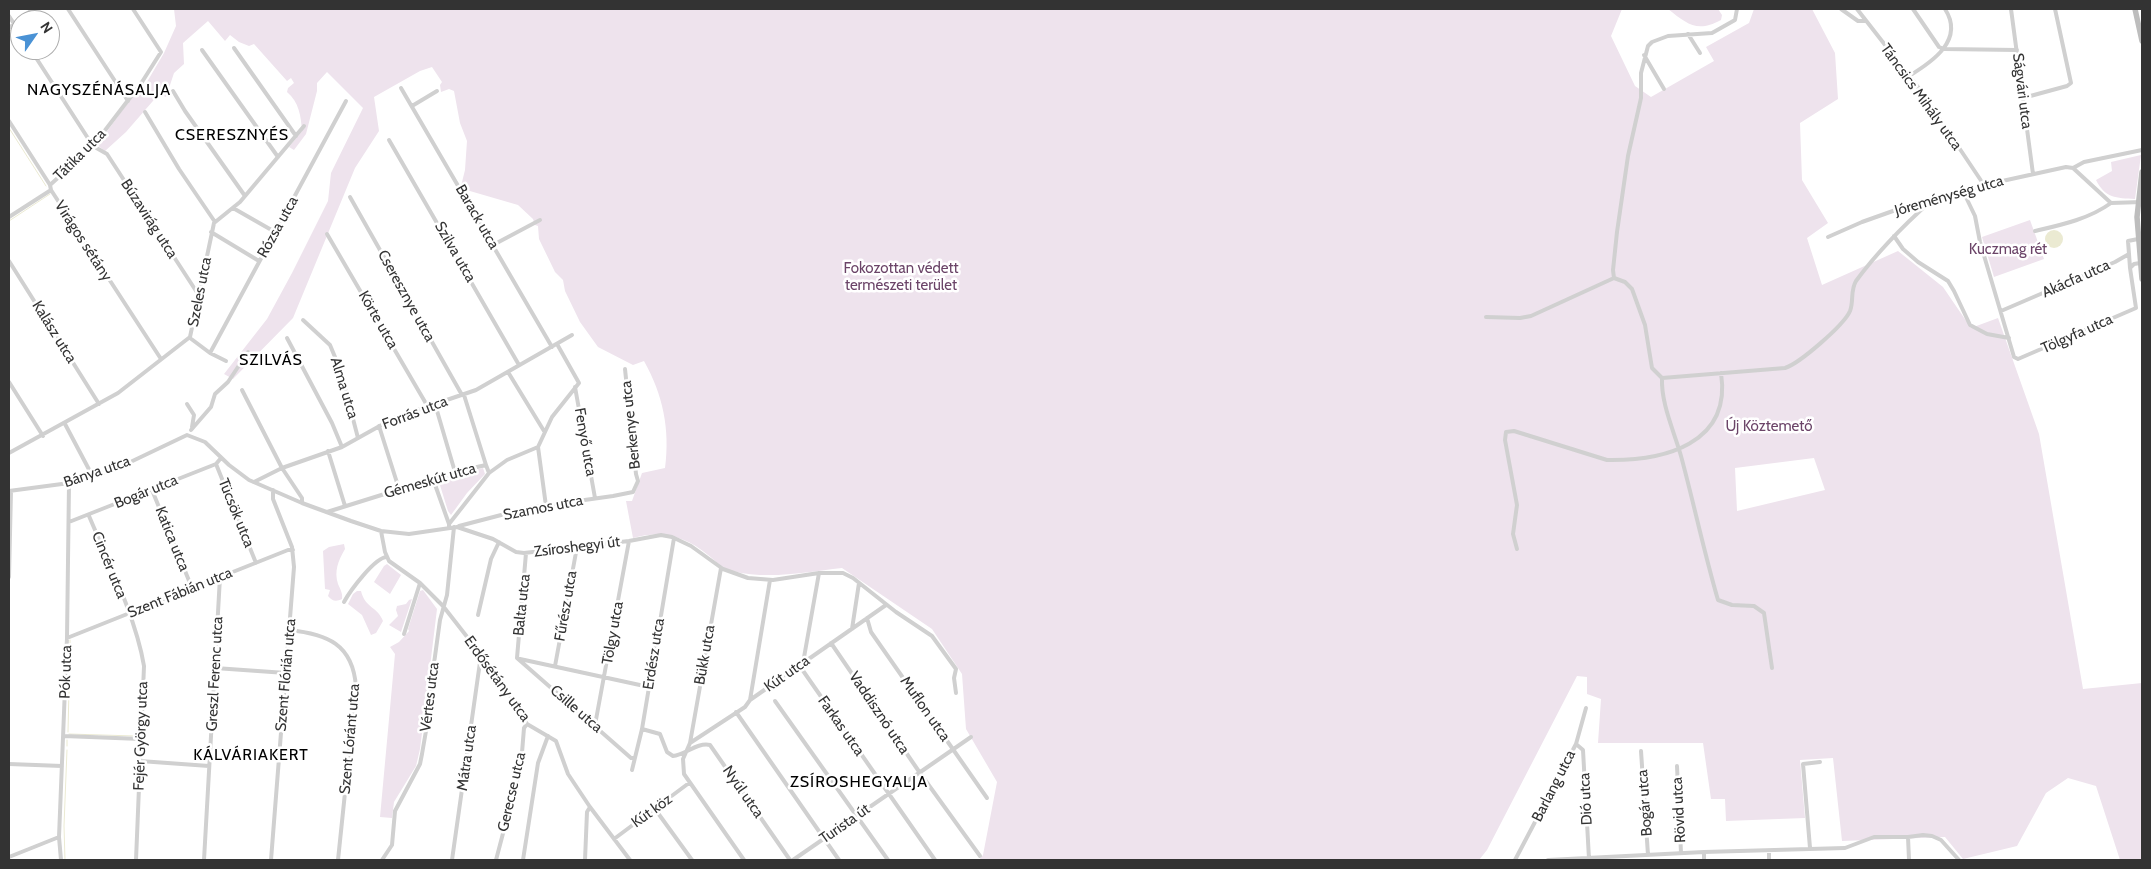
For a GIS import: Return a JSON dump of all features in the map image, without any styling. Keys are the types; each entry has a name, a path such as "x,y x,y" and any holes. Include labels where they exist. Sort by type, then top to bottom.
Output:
{"main road":[{"path":"2135,9 2140,24 2142,42"},
{"path":"2142,172 2138,239 2142,279"}],"street":[{"path":"68,9 128,101"},
{"name":"Tátika utca","path":"50,185 93,146 128,101 161,52 133,9"},
{"path":"1614,278 1612,270 1628,156 1642,98 1641,73 1644,55 1652,42 1668,36 1712,34 1735,20 1737,9"},
{"path":"1841,9 1858,21 1866,21"},
{"name":"Táncsics Mihály utca","path":"1857,9 1909,76 1984,185"},
{"path":"1913,9 1939,47 1944,49 2017,50"},
{"path":"1909,76 1927,65 1944,49 1952,22 1945,9"},
{"name":"Ságvári utca","path":"2011,9 2033,174"},
{"path":"2023,98 2067,86 2071,83 2055,9"},
{"path":"1688,34 1700,53"},
{"path":"234,48 296,136"},
{"path":"202,50 278,157"},
{"path":"1644,55 1664,89"},
{"name":"Búzavirág utca","path":"37,60 93,146 107,154 200,297"},
{"name":"Barack utca","path":"401,88 552,347"},
{"path":"173,91 245,196"},
{"path":"412,106 437,91"},
{"name":"Rózsa utca","path":"210,353 346,101"},
{"path":"145,112 179,169 215,222 245,196 304,126"},
{"name":"Virágos sétány","path":"9,121 50,185 51,190 161,359"},
{"name":"Szilva utca","path":"389,140 519,365"},
{"name":"Jóreménység utca","path":"1828,237 1862,222 1921,201 1932,200 1984,185 2033,174 2066,167 2073,168 2084,162 2142,150"},
{"path":"2073,168 2111,203"},
{"path":"9,217 51,190"},
{"path":"1894,236 1910,255 1948,282 1954,290 1970,325 1986,334 2009,338 1980,242 1975,216 1963,191"},
{"name":"Cseresznye utca","path":"350,197 463,395 486,465"},
{"path":"1662,378 1778,369 1797,363 1844,322 1852,308 1852,291 1856,281 1883,246 1932,200"},
{"path":"2035,231 2076,221 2111,203 2140,202"},
{"path":"233,208 275,232"},
{"path":"493,245 540,220"},
{"name":"Szeles utca","path":"9,453 65,424 118,393 190,338 200,297 211,232 215,222"},
{"path":"211,232 259,260"},
{"name":"Körte utca","path":"327,234 428,406"},
{"name":"Akácfa utca","path":"2001,311 2129,254 2128,241 2138,239"},
{"path":"2129,254 2130,268"},
{"name":"Kalász utca","path":"9,261 99,404"},
{"path":"2130,268 2134,264 2140,263"},
{"name":"Tölgyfa utca","path":"2009,338 2014,357 2018,359 2136,308 2130,268"},
{"path":"1486,317 1520,318 1530,316 1614,278 1625,282 1632,289 1645,325 1651,365 1654,371 1662,378 1669,417 1680,450 1718,600 1732,605 1754,606 1764,613 1772,668"},
{"name":"Alma utca","path":"303,320 330,346 340,369 358,438"},
{"name":"Forrás utca","path":"254,482 282,468 342,447 380,426 428,406 463,395 508,372 572,335"},
{"path":"190,338 210,353 226,361"},
{"path":"286,338 332,422 342,447"},
{"path":"546,506 538,447 544,431 577,385 557,344"},
{"path":"248,352 228,382 215,394 210,407 187,435 205,442 242,476 302,503 381,531 412,534 452,526 489,473"},
{"name":"Berkenye utca","path":"624,369 638,481 633,492 629,494"},
{"path":"508,372 544,431"},
{"path":"1517,549 1513,534 1517,505 1504,440 1506,432 1514,431 1607,460 1622,460 1680,450 1700,438 1715,419 1722,397 1721,373"},
{"path":"9,382 42,436"},
{"name":"Fenyő utca","path":"577,385 595,498"},
{"path":"242,390 282,468 301,496 302,503"},
{"path":"187,404 194,415 191,430"},
{"path":"435,404 455,472"},
{"path":"65,424 93,477"},
{"path":"380,426 399,489"},
{"name":"Bánya utca","path":"10,491 69,484 93,477 122,466 187,435"},
{"name":"Gémeskút utca","path":"327,512 455,472 486,465 489,473 507,460 538,447"},
{"path":"328,451 345,506"},
{"name":"Bogár utca","path":"69,522 89,516 216,464 221,458"},
{"name":"Tücsök utca","path":"216,464 256,563"},
{"path":"434,479 452,526"},
{"name":"Pók utca","path":"61,860 59,837 67,638 69,484"},
{"name":"Katica utca","path":"152,490 192,588"},
{"path":"273,490 273,499 293,550"},
{"path":"9,577 10,491"},
{"name":"Szamos utca","path":"452,526 528,508 629,494"},
{"name":"Cincér utca","path":"89,516 128,614"},
{"name":"Zsíroshegyi út","path":"452,526 499,542 516,552 526,553 629,541 652,535 665,535 701,551 721,568 745,577 770,580 819,573 843,573 934,638 956,669 954,677 956,693"},
{"name":"Vértes utca","path":"382,860 392,846 396,811 420,764 431,702 432,678 443,606 447,595 452,526"},
{"path":"344,602 350,592 375,563 386,556 381,531"},
{"name":"Erdész utca","path":"632,770 642,729 674,538"},
{"name":"Tölgy utca","path":"596,726 629,541"},
{"path":"478,615 491,559 499,542"},
{"name":"Fűrész utca","path":"555,666 577,547"},
{"name":"Szent Fábián utca","path":"67,638 288,550 293,550"},
{"name":"Szent Flórián utca","path":"271,860 286,673 293,550"},
{"name":"Balta utca","path":"518,658 526,553"},
{"name":"Erdősétány utca","path":"386,556 391,562 420,583 443,606 500,679 528,724 558,744 565,768 590,807 630,860"},
{"name":"Bükk utca","path":"689,783 682,764 690,743 721,568"},
{"path":"801,664 819,573"},
{"name":"Greszl Ferenc utca","path":"204,860 220,577"},
{"path":"750,700 770,580"},
{"path":"404,634 420,583"},
{"path":"852,629 859,583"},
{"name":"Kút utca","path":"690,743 886,605"},
{"name":"Fejér György utca","path":"128,614 142,652 144,666 136,860"},
{"name":"Muflon utca","path":"867,618 871,632 987,798"},
{"name":"Szent Lóránt utca","path":"289,630 312,632 328,638 338,646 353,666 356,687 338,860"},
{"name":"Vaddisznó utca","path":"831,643 920,773 980,856"},
{"name":"Mátra utca","path":"452,860 482,655"},
{"path":"518,658 649,687"},
{"name":"Csille utca","path":"518,658 631,758 635,758"},
{"name":"Farkas utca","path":"801,664 888,794 935,860"},
{"path":"215,668 286,673"},
{"path":"775,701 888,860"},
{"name":"Barlang utca","path":"1515,860 1576,744 1586,708"},
{"path":"736,712 839,860"},
{"name":"Gerecse utca","path":"496,860 520,765 524,728 528,724"},
{"path":"642,729 660,734 669,756 676,757 687,750"},
{"path":"64,736 141,739"},
{"name":"Gerecse utca","path":"523,860 538,763 548,736"},
{"name":"Turista út","path":"792,860 971,737"},
{"name":"Nyúl utca","path":"687,750 710,744 792,860"},
{"name":"Dió utca","path":"1576,744 1583,750 1591,859"},
{"name":"Bogár utca","path":"1641,750 1648,855"},
{"path":"140,761 209,766"},
{"path":"1810,848 1803,764 1820,762"},
{"path":"9,764 62,766"},
{"name":"Rövid utca","path":"1676,766 1681,853"},
{"path":"689,783 744,860"},
{"name":"Kút köz","path":"614,839 689,783"},
{"path":"585,860 587,812 590,807"},
{"path":"655,809 692,860"},
{"path":"1548,860 1704,852 1845,848 1874,837 1923,835 1932,836 1948,846 1959,860"},
{"path":"9,857 59,837"},
{"path":"1908,837 1909,860"},
{"path":"1769,851 1769,860"},
{"path":"1704,852 1704,860"},
{"path":"1642,855 1643,860"}],"green space":[{"path":"174,9 1622,9 1611,36 1635,86 1651,97 1714,61 1706,47 1749,23 1754,9 1812,9 1835,53 1838,99 1800,123 1802,180 1828,223 1807,238 1822,285 1898,251 1943,287 1971,328 1998,318 2039,434 2083,689 2142,683 2142,860 2120,860 2096,786 2068,778 2046,793 2017,846 1963,859 1945,837 1842,841 1833,758 1800,760 1805,818 1726,821 1725,799 1711,799 1703,743 1598,743 1601,699 1587,694 1587,677 1577,676 1487,850 1479,860 979,860 983,855 997,782 966,729 962,674 932,629 842,568 774,575 746,574 725,568 691,543 673,536 654,535 633,538 626,501 632,501 642,473 665,468 666,426 664,413 651,374 644,361 633,365 598,347 580,322 565,291 563,280 555,272 539,239 538,226 535,225 533,219 518,205 463,189 461,186 465,170 467,141 460,123 454,91 449,89 441,92 440,85 442,82 432,67 420,71 374,97 379,131 355,168 293,318 233,379 224,374 267,319 292,273 328,201 331,173 363,108 327,72 317,83 317,91 306,134 294,150 289,147 302,131 299,110 287,92 288,88 294,83 291,78 287,81 254,44 249,46 239,42 230,35 225,41 208,21 183,43 184,64 174,73 166,97 159,94 126,132 105,151 97,145 141,85 144,87 164,53 176,26","holes":["1814,458 1825,490 1737,511 1735,468"]},
{"path":"1668,9 1718,9 1722,15 1721,20 1713,24 1699,26 1681,19"},
{"path":"2141,155 2135,199 2112,196 2099,186 2096,180 2112,171 2111,162"},
{"name":"Kuczmag rét","path":"2030,220 2044,259 1994,277 1982,237"},
{"path":"483,468 485,474 467,493 451,515 439,482 441,479"},
{"path":"344,544 345,549 336,575 342,599 334,601 328,596 330,590 325,589 323,551 329,547"},
{"path":"387,564 401,575 390,594 374,582"},
{"path":"423,590 437,609 420,749 416,766 394,802 392,818 380,817 395,654 390,647 399,642 409,631 420,591"},
{"path":"361,591 365,601 381,616 383,621 376,633 371,635 362,615 348,604 353,594"},
{"path":"412,599 401,632 389,625 398,616 397,606 406,604"}],"shaded area":[{"path":"2050,230 2058,230 2063,235 2061,246 2050,248 2045,243 2045,235"}],"waterway":[{"path":"9,128 46,186"},
{"path":"9,221 50,194"},
{"path":"70,640 70,671"},
{"path":"69,675 69,686"},
{"path":"68,732 69,689"},
{"path":"69,734 135,736"},
{"path":"67,740 67,746"},
{"path":"65,860 64,826 67,750"}],"district":[{"name":"NAGYSZÉNÁSALJA","path":"99,90"},
{"name":"CSERESZNYÉS","path":"232,135"},
{"name":"SZILVÁS","path":"271,360"},
{"name":"KÁLVÁRIAKERT","path":"251,755"},
{"name":"ZSÍROSHEGYALJA","path":"859,782"}],"park label":[{"name":"Fokozottan védett természeti terület","path":"901,278"},
{"name":"Új Köztemető","path":"1769,427"}]}
